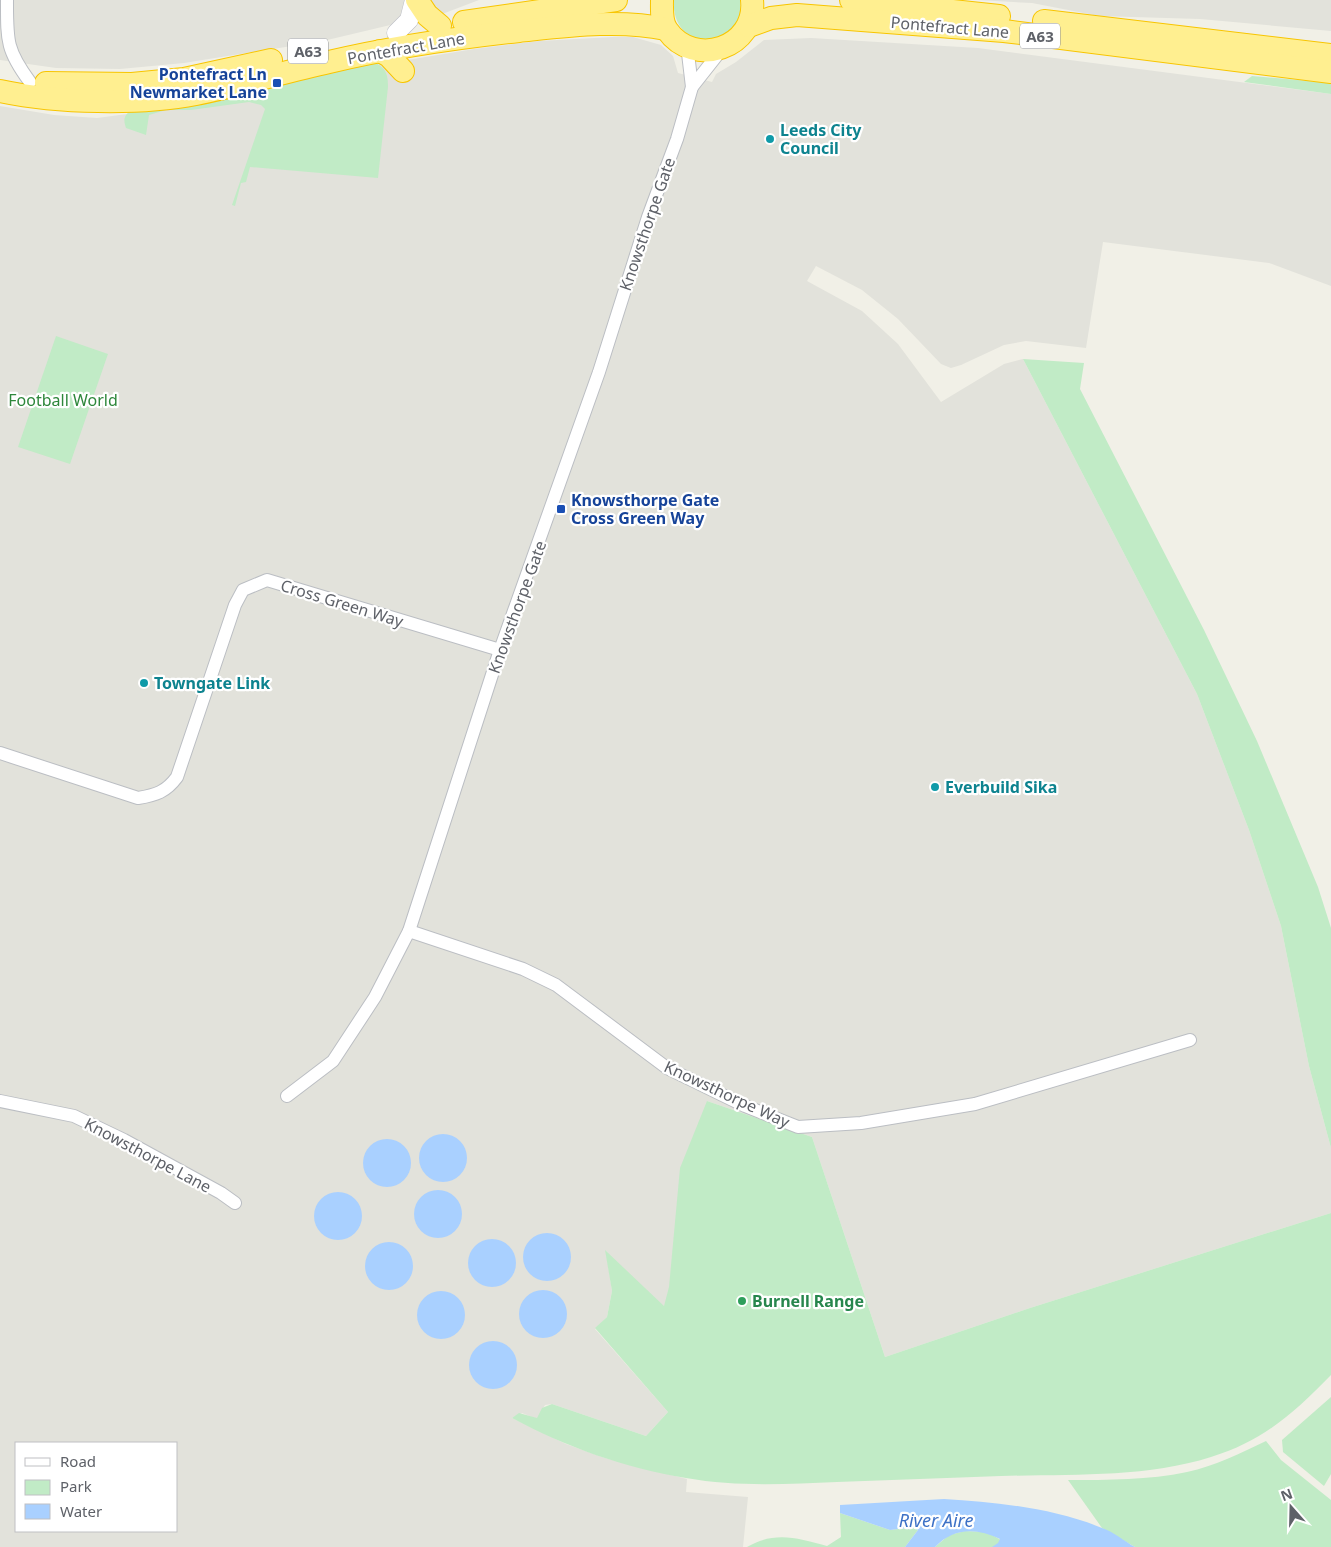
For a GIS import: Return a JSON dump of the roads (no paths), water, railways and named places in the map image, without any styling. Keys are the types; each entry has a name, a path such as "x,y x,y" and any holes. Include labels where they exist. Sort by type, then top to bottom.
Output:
{"highway":[{"path":"415,0 427,15 440,26"},
{"name":"Pontefract Lane","path":"0,77 30,82 132,84 184,79 396,33 616,0"},
{"path":"662,0 662,14 666,29"},
{"path":"749,26 752,14 752,0"},
{"name":"Pontefract Lane","path":"851,0 890,2 1331,55"},
{"name":"Pontefract Lane","path":"749,26 771,18 797,15 827,17 1004,31 1331,72"},
{"name":"Pontefract Lane","path":"0,91 82,100 117,110 380,51 443,40 542,28 646,25 666,29"},
{"name":"A63","path":"666,29 676,39 707,52 723,48 741,37 749,26"},
{"path":"380,51 389,56 403,71"}],"street":[{"path":"8,0 8,45 17,64 30,82"},
{"path":"396,33 409,20 415,0"},
{"name":"Knowsthorpe Gate","path":"287,1096 333,1061 375,997 409,931 500,650 599,372 648,217 677,139 692,86 687,45"},
{"name":"Knowsthorpe Gate","path":"692,86 723,48"},
{"name":"Cross Green Way","path":"0,753 138,798 154,796 168,789 177,777 235,604 244,590 266,580 500,650"},
{"name":"Knowsthorpe Way","path":"409,931 523,969 540,977 588,1007 667,1068 745,1106 798,1127 861,1123 976,1104 1190,1040"},
{"name":"Knowsthorpe Lane","path":"0,1100 74,1116 132,1144 221,1193 234,1203"}],"water":[{"path":"438,1134 448,1134 457,1138 463,1144 466,1149 466,1167 457,1178 448,1182 438,1182 429,1178 423,1172 419,1163 419,1153 423,1144 429,1138"},
{"path":"382,1139 392,1139 401,1143 407,1149 410,1154 410,1172 401,1183 392,1187 382,1187 373,1183 367,1177 363,1168 363,1158 367,1149 373,1143"},
{"path":"433,1190 443,1190 452,1194 458,1200 461,1205 461,1223 452,1234 443,1238 433,1238 424,1234 418,1228 414,1219 414,1209 418,1200 424,1194"},
{"path":"333,1192 343,1192 352,1196 358,1202 361,1207 361,1225 352,1236 343,1240 333,1240 324,1236 318,1230 314,1221 314,1211 318,1202 324,1196"},
{"path":"542,1233 552,1233 561,1237 567,1243 570,1248 570,1266 561,1277 552,1281 542,1281 533,1277 527,1271 523,1262 523,1252 527,1243 533,1237"},
{"path":"487,1239 497,1239 506,1243 512,1249 515,1254 515,1272 506,1283 497,1287 487,1287 478,1283 472,1277 468,1268 468,1258 472,1249 478,1243"},
{"path":"384,1242 394,1242 403,1246 409,1252 412,1257 412,1275 403,1286 394,1290 384,1290 375,1286 369,1280 365,1271 365,1261 369,1252 375,1246"},
{"path":"538,1290 548,1290 557,1294 563,1300 566,1305 566,1323 557,1334 548,1338 538,1338 529,1334 523,1328 519,1319 519,1309 523,1300 529,1294"},
{"path":"436,1291 446,1291 455,1295 461,1301 464,1306 464,1324 455,1335 446,1339 436,1339 427,1335 421,1329 417,1320 417,1310 421,1301 427,1295"},
{"path":"488,1341 498,1341 507,1345 513,1351 516,1356 516,1374 507,1385 498,1389 488,1389 479,1385 473,1379 469,1370 469,1360 473,1351 479,1345"},
{"name":"River Aire","path":"944,1499 1004,1504 1064,1515 1115,1534 1135,1547 992,1547 1000,1539 983,1533 966,1531 942,1540 935,1547 905,1547 918,1530 915,1527 890,1530 840,1513 840,1505"}],"place":[{"name":"Pontefract Ln Newmarket Lane","path":"277,83"},
{"name":"Leeds City Council","path":"770,139"},
{"name":"Knowsthorpe Gate Cross Green Way","path":"561,509"},
{"name":"Towngate Link","path":"144,683"},
{"name":"Everbuild Sika","path":"935,787"},
{"name":"Burnell Range","path":"742,1301"}],"park label":[{"name":"Football World","path":"63,400"}]}
